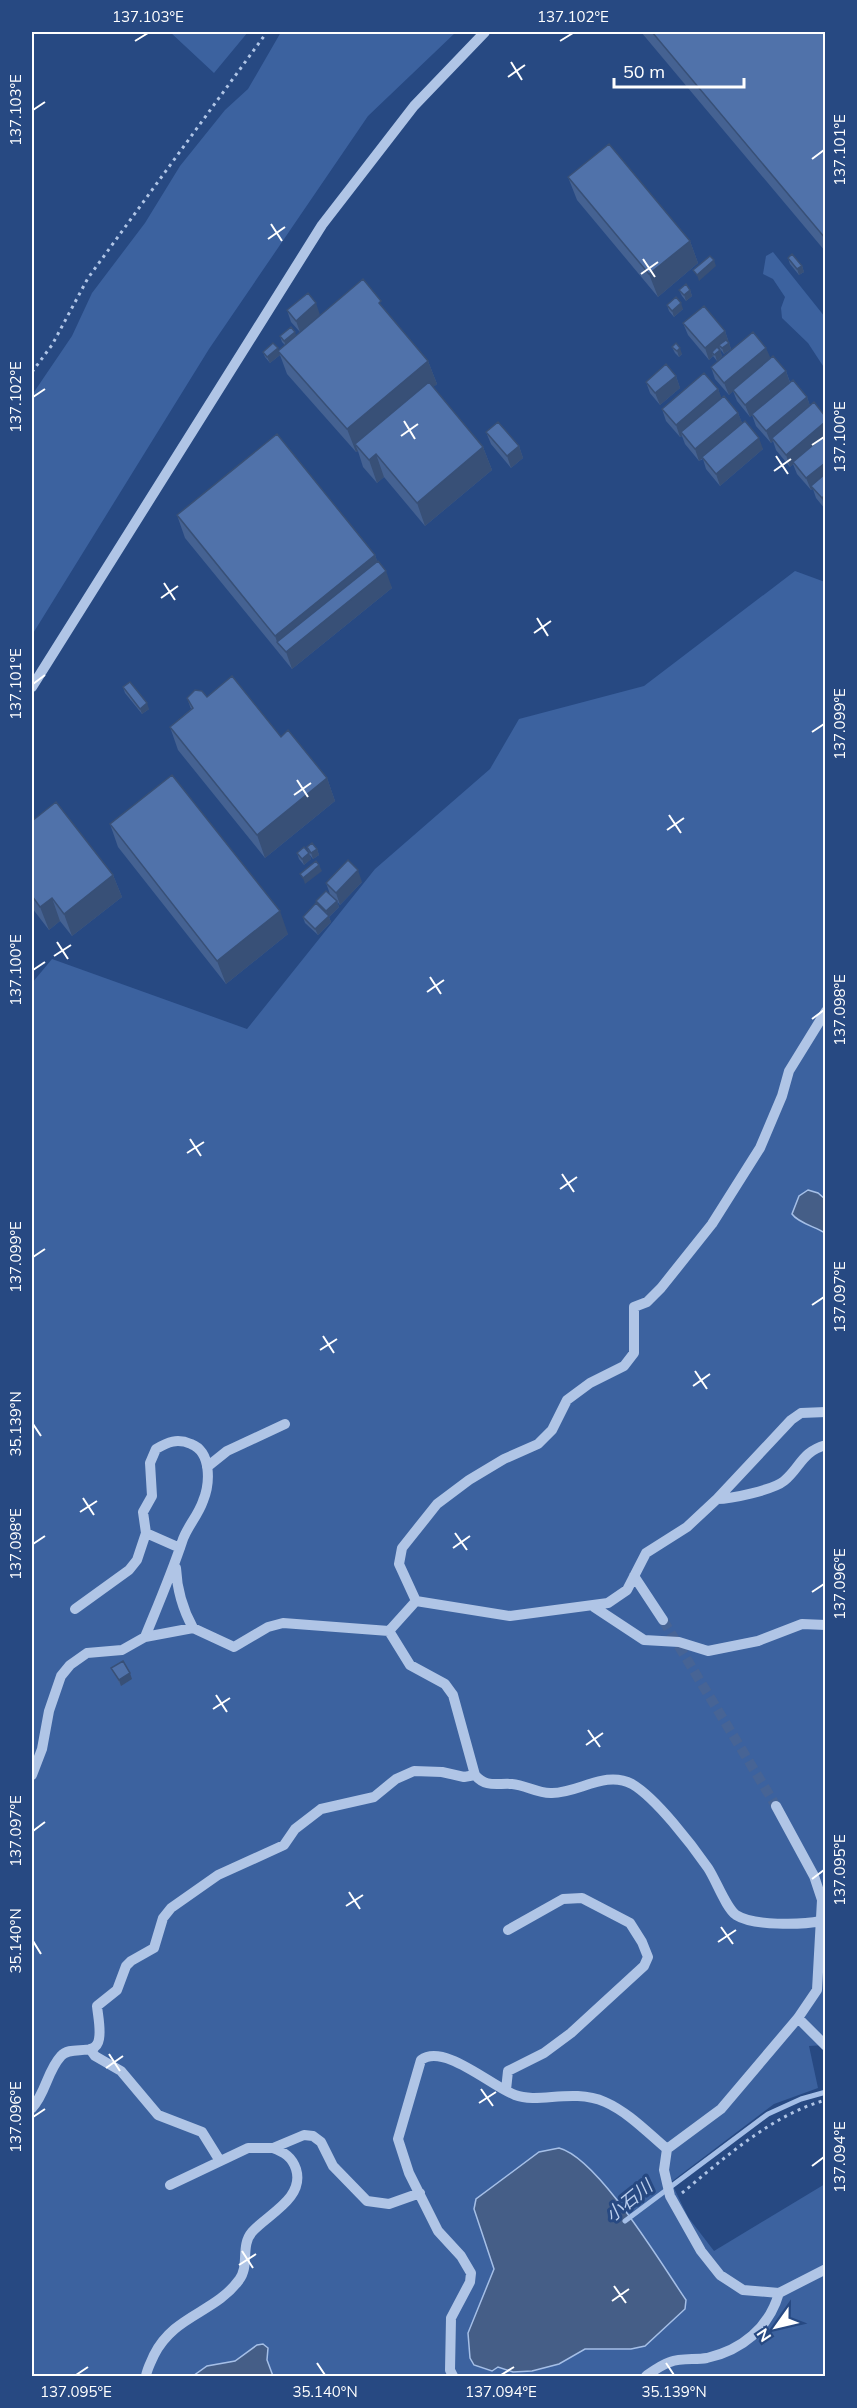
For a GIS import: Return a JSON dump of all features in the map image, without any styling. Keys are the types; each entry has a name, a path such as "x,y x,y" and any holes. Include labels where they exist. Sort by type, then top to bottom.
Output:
{"street":[{"path":"32,687 322,225 414,106 485,32"},
{"path":"416,1601 399,1564 402,1548 437,1504 468,1480 504,1459 538,1444 552,1430 567,1400 590,1383 624,1366 634,1353 634,1308 647,1302 661,1288 712,1224 760,1148 782,1096 789,1071 825,1011"},
{"path":"416,1601 510,1616 608,1604 627,1590 646,1553 687,1527 717,1499 791,1420 801,1413 825,1412"},
{"path":"207,1467 227,1451 285,1424"},
{"path":"75,1609 129,1570 137,1560 146,1533 143,1512 152,1496 150,1463 156,1449 176,1441 193,1444 205,1457 207,1467 204,1500 180,1548 176,1564 145,1637"},
{"path":"717,1499 732,1499 781,1483 808,1452 825,1445"},
{"path":"146,1533 180,1548"},
{"path":"176,1564 177,1587 183,1608 194,1628 234,1647 268,1628 283,1623 389,1631"},
{"path":"634,1576 663,1620"},
{"path":"389,1631 416,1601"},
{"path":"594,1607 644,1640 679,1642 708,1651 758,1641 802,1624 825,1624"},
{"path":"32,1775 42,1749 49,1711 62,1676 70,1665 87,1653 123,1650 145,1637 194,1628"},
{"path":"389,1631 410,1665 445,1684 453,1695 475,1775 481,1782 496,1785 513,1784 554,1793 609,1779 631,1784 663,1812 708,1868 734,1914 748,1920 804,1924 821,1921"},
{"path":"32,2108 43,2093 62,2054 69,2050 90,2049 99,2039 97,2006 99,2002 117,1990 126,1966 131,1961 154,1948 163,1918 171,1908 218,1875 284,1845 295,1829 321,1809 374,1797 396,1779 414,1771 442,1772 464,1777 475,1775"},
{"path":"776,1806 814,1876 822,1900 821,1921 824,1936 817,1990"},
{"path":"506,2091 508,2071 544,2053 571,2033 644,1966 648,1957 630,1923 582,1898 563,1899 508,1930"},
{"path":"825,1980 798,2018 721,2109 667,2149 664,2170 672,2199 701,2251 720,2275 743,2290 779,2293 825,2269"},
{"path":"798,2018 825,2046"},
{"path":"90,2049 95,2056 122,2071 158,2115 202,2132 220,2161"},
{"path":"453,2376 450,2370 451,2319 470,2282 471,2272 461,2256 438,2231 409,2173 398,2139 421,2060 432,2054 447,2057 517,2096 568,2094 604,2102 616,2108 667,2149"},
{"path":"273,2148 304,2135 313,2136 326,2149 337,2171 367,2200 376,2204 389,2204 420,2193"},
{"path":"146,2376 158,2347 170,2330 203,2311 239,2281 243,2273 246,2241 251,2233 293,2194 298,2177 294,2165 284,2152 273,2148 248,2148 170,2186"},
{"path":"646,2376 672,2361 705,2358 736,2348 766,2322 775,2308 779,2293"}],"path":[{"path":"32,372 52,345 88,278 267,32"},
{"path":"672,2199 750,2138 825,2100"}],"shaded area":[{"path":"170,32 248,32 214,73"},
{"path":"281,32 456,32 368,116 209,349 32,635 32,395 72,336 92,293 145,223 180,166 225,110 248,89"},
{"path":"773,252 825,317 825,369 808,343 782,318 781,308 785,297 773,279 763,274 766,256"},
{"path":"795,571 825,582 825,2045 809,2046 818,2088 774,2104 671,2182 688,2217 714,2251 825,2184 825,2376 32,2376 32,983 52,959 247,1029 375,869 490,769 519,719 644,686"},
{"path":"808,1190 818,1193 825,1199 825,1233 798,1220 792,1214 799,1196"},
{"path":"559,2148 575,2156 610,2191 646,2239 686,2300 685,2309 645,2346 631,2349 585,2349 559,2364 532,2371 513,2372 498,2367 492,2371 474,2365 470,2358 468,2333 494,2269 474,2209 476,2199 539,2152"},
{"path":"263,2344 268,2348 267,2360 273,2376 193,2376 207,2366 235,2361 257,2345"}],"building":[{"path":"652,32 825,32 825,238"},
{"path":"609,144 690,241 649,274 568,177"},
{"path":"792,254 802,266 797,269 788,258"},
{"path":"710,256 714,260 697,275 693,270"},
{"path":"363,279 381,301 379,303 428,361 347,429 278,351"},
{"path":"686,284 690,290 684,295 679,290"},
{"path":"308,293 316,303 296,321 287,310"},
{"path":"676,297 681,303 672,311 667,305"},
{"path":"704,306 725,331 705,348 683,323"},
{"path":"291,327 295,332 284,341 280,336"},
{"path":"753,332 766,348 724,383 711,367"},
{"path":"726,340 729,343 722,348 719,345"},
{"path":"273,343 278,348 267,357 263,352"},
{"path":"676,343 680,348 677,351 672,347"},
{"path":"717,347 720,350 714,355 712,352"},
{"path":"773,356 786,371 745,405 733,390"},
{"path":"666,364 676,376 655,393 646,382"},
{"path":"704,373 718,389 676,425 662,409"},
{"path":"793,380 807,397 766,431 752,414"},
{"path":"429,382 483,447 417,503 376,454 369,460 355,444"},
{"path":"724,396 738,413 695,449 681,432"},
{"path":"814,402 825,416 825,422 786,455 772,438"},
{"path":"745,421 759,438 716,474 702,457"},
{"path":"498,422 519,446 507,456 486,432"},
{"path":"277,434 375,555 275,636 177,515"},
{"path":"825,435 825,463 806,478 793,462"},
{"path":"825,474 825,495 822,498 811,486"},
{"path":"378,561 386,571 286,652 277,642"},
{"path":"232,676 281,737 288,730 327,778 257,835 170,727 193,708 187,698 195,690 202,691 207,697"},
{"path":"130,682 147,703 140,709 123,687"},
{"path":"172,775 280,911 217,961 110,824"},
{"path":"56,802 113,875 64,914 52,898 40,907 32,896 32,821"},
{"path":"312,843 317,849 311,853 307,847"},
{"path":"304,847 309,853 302,859 297,853"},
{"path":"348,860 358,870 336,893 326,883"},
{"path":"316,861 319,865 303,878 300,874"},
{"path":"326,891 337,901 326,911 316,901"},
{"path":"316,903 329,916 315,929 303,917"},
{"path":"123,1661 130,1673 119,1680 111,1668"}],"waterway":[{"name":"小石川","path":"625,2221 768,2114 801,2099 826,2092"}],"tunnel":[{"path":"663,1620 776,1806"}]}
